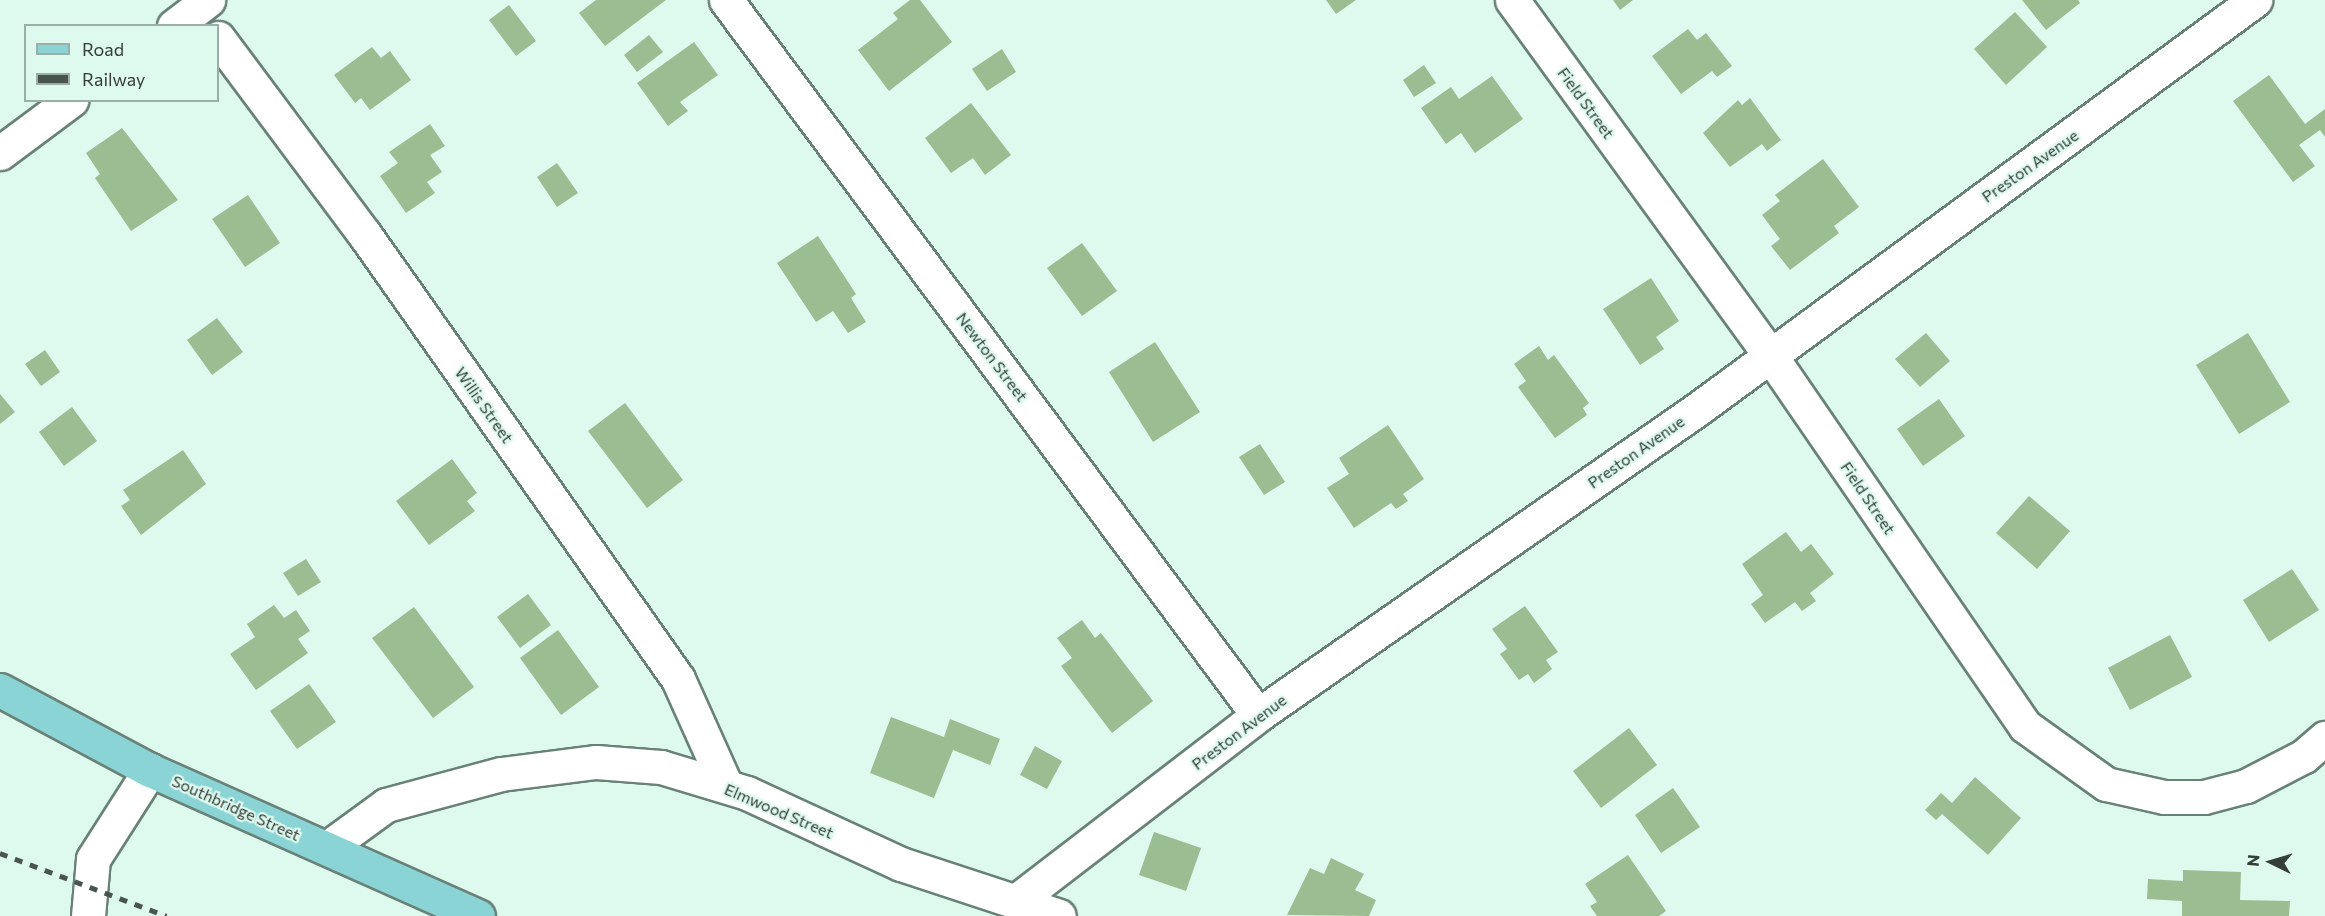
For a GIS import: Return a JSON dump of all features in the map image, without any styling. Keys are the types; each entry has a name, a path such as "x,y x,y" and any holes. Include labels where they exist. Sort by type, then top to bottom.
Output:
{"main road":[{"name":"Southbridge Street","path":"0,690 150,770 478,916"}],"street":[{"name":"Newton Street","path":"726,0 1258,715"},
{"name":"Field Street","path":"1512,0 1770,355 2025,726 2069,763 2135,794 2204,797 2246,786 2304,756 2325,738"},
{"name":"Preston Avenue","path":"1016,901 1258,715 1770,355 2256,0"},
{"name":"Willis Street","path":"219,39 678,679 726,786"},
{"path":"0,153 69,102"},
{"name":"Elmwood Street","path":"327,848 386,805 501,774 596,762 661,767 726,786 901,864 1059,916"},
{"path":"88,916 93,859 150,770"}],"building":[{"path":"596,0 666,0 605,46 579,13"},
{"path":"910,0 920,0 952,42 889,91 858,50 898,19 893,13"},
{"path":"1326,0 1356,0 1336,14"},
{"path":"1613,0 1633,0 1620,10"},
{"path":"2022,0 2078,0 2080,3 2046,30"},
{"path":"509,5 536,41 516,56 489,20"},
{"path":"2015,12 2047,47 2006,85 1974,49"},
{"path":"1688,29 1697,40 1706,33 1732,66 1717,77 1712,71 1681,94 1652,56"},
{"path":"649,35 663,52 637,72 624,55"},
{"path":"694,42 718,75 680,102 688,111 668,126 637,83"},
{"path":"372,47 381,58 390,51 411,80 370,110 361,98 355,103 334,75"},
{"path":"1002,49 1016,72 987,91 972,69"},
{"path":"1424,65 1436,83 1414,97 1403,80"},
{"path":"2269,75 2305,124 2325,109 2325,137 2320,130 2299,145 2315,166 2293,182 2233,101"},
{"path":"1492,76 1523,119 1475,153 1461,133 1446,144 1421,108 1451,87 1459,99"},
{"path":"1750,98 1781,140 1767,151 1762,144 1730,167 1703,133 1738,100 1742,105"},
{"path":"971,103 1011,155 985,175 973,158 951,173 925,138"},
{"path":"430,124 445,146 430,155 442,172 427,182 435,193 406,213 380,176 398,163 389,152"},
{"path":"122,128 178,200 131,231 95,178 100,174 86,153"},
{"path":"1823,159 1859,207 1834,226 1839,233 1790,270 1771,246 1780,239 1762,215 1780,201 1775,195"},
{"path":"557,163 578,193 557,207 537,177"},
{"path":"248,195 280,243 245,267 212,219"},
{"path":"818,236 856,294 851,298 866,322 848,333 833,311 816,322 777,263"},
{"path":"1082,243 1117,291 1082,316 1047,268"},
{"path":"1651,278 1679,321 1656,337 1664,349 1640,365 1603,309"},
{"path":"217,318 243,352 212,375 187,340"},
{"path":"1926,333 1950,361 1920,387 1895,359"},
{"path":"2248,333 2290,402 2239,434 2196,365"},
{"path":"1155,342 1200,412 1153,442 1109,372"},
{"path":"1539,346 1548,360 1554,355 1589,403 1583,408 1587,415 1555,438 1518,387 1526,381 1514,364"},
{"path":"45,350 60,372 41,386 25,364"},
{"path":"0,394 15,412 0,424"},
{"path":"1939,399 1965,436 1923,466 1897,429"},
{"path":"625,403 683,480 647,508 588,431"},
{"path":"72,407 97,441 64,466 39,432"},
{"path":"1388,425 1424,479 1403,494 1408,501 1396,509 1391,503 1354,528 1327,488 1349,474 1339,458"},
{"path":"1260,444 1285,482 1264,495 1239,457"},
{"path":"183,450 206,484 141,535 121,506 130,500 123,490"},
{"path":"452,459 477,493 467,501 475,511 429,545 396,501"},
{"path":"2029,496 2070,531 2037,569 1996,533"},
{"path":"1786,532 1801,552 1811,544 1834,574 1810,593 1816,601 1802,611 1795,602 1765,623 1751,604 1763,595 1742,564"},
{"path":"306,559 321,582 298,596 283,573"},
{"path":"2292,569 2319,610 2269,642 2243,600"},
{"path":"528,594 551,625 520,648 497,617"},
{"path":"274,605 284,618 296,610 310,631 298,639 308,653 256,690 230,654 255,637 247,624"},
{"path":"1525,606 1558,652 1546,660 1552,669 1534,683 1528,674 1519,680 1500,654 1507,649 1492,629"},
{"path":"414,607 474,687 433,718 372,638"},
{"path":"1082,620 1095,638 1101,633 1153,701 1112,733 1061,666 1072,658 1057,638"},
{"path":"558,630 599,687 561,715 520,658"},
{"path":"2170,635 2192,677 2130,710 2108,668"},
{"path":"309,684 336,722 297,749 270,711"},
{"path":"891,717 944,737 950,719 1000,739 990,765 953,750 934,798 870,773"},
{"path":"1629,728 1657,765 1601,808 1573,771"},
{"path":"1035,746 1062,761 1047,789 1020,775"},
{"path":"1975,777 2021,818 1988,855 1942,814 1936,820 1925,810 1941,793 1952,803"},
{"path":"1673,788 1700,827 1661,853 1635,815"},
{"path":"1154,832 1201,848 1186,891 1139,875"},
{"path":"1628,855 1666,911 1659,916 1597,916 1590,906 1597,902 1585,884"},
{"path":"1331,858 1364,874 1355,890 1376,900 1369,916 1287,915 1310,868 1324,874"},
{"path":"2183,870 2241,872 2240,900 2290,901 2289,916 2182,916 2182,901 2147,899 2148,879 2183,881"}],"railway":[{"path":"0,853 167,916"}]}
